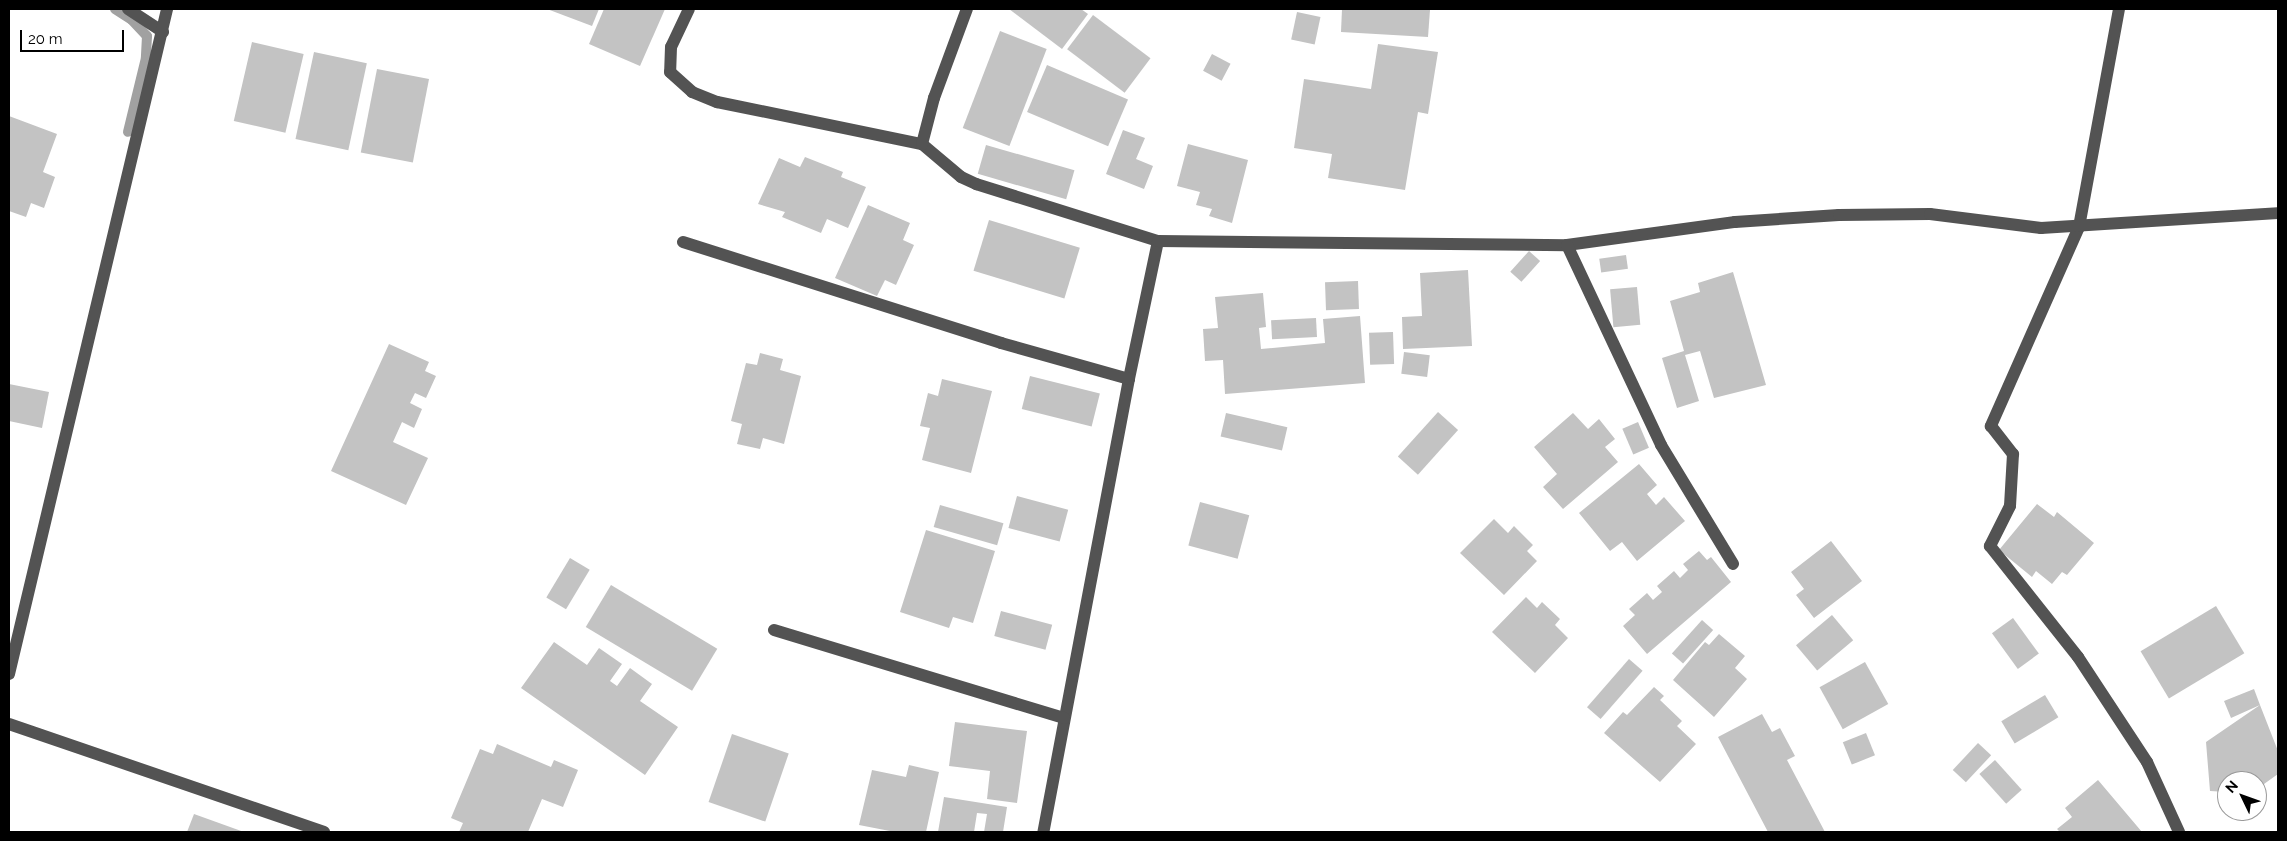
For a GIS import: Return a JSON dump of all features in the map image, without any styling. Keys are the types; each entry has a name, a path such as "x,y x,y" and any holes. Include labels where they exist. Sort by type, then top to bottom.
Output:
{"street":[{"path":"128,9 163,32"},
{"path":"9,674 167,9"},
{"path":"689,9 672,47 670,72 692,92 718,102 922,144 961,177 976,184 1158,241 1567,245 1706,225 1838,215 1930,214 2041,228 2278,213"},
{"path":"922,144 934,98 967,9"},
{"path":"2119,9 2079,227 1991,426 2013,454 2010,506 1990,546 2078,656 2146,762 2179,832"},
{"path":"1043,832 1129,379 1158,241"},
{"path":"684,242 1002,343 1129,379"},
{"path":"1567,245 1661,445 1734,564"},
{"path":"774,630 1064,718"},
{"path":"9,724 324,832"}],"building":[{"path":"547,9 599,9 592,26"},
{"path":"604,9 665,9 640,66 589,44"},
{"path":"1009,9 1081,9 1088,14 1062,49"},
{"path":"1342,9 1430,10 1428,37 1341,32"},
{"path":"1297,12 1320,17 1315,44 1291,39"},
{"path":"1093,15 1151,58 1125,93 1067,49"},
{"path":"1000,31 1047,49 1009,146 963,128"},
{"path":"252,42 304,54 285,133 234,121"},
{"path":"1378,44 1438,52 1428,114 1418,112 1405,190 1328,178 1332,154 1294,148 1304,79 1371,89"},
{"path":"314,52 367,63 348,150 295,139"},
{"path":"1212,54 1231,64 1222,81 1203,71"},
{"path":"1047,65 1128,99 1108,146 1027,112"},
{"path":"377,69 429,79 413,163 361,152"},
{"path":"9,116 57,134 43,172 55,177 44,208 31,203 26,217 9,211"},
{"path":"1123,130 1145,138 1136,159 1153,166 1144,189 1106,174"},
{"path":"1188,144 1248,160 1232,223 1209,216 1212,209 1196,205 1200,192 1177,186"},
{"path":"986,145 1074,170 1066,199 978,174"},
{"path":"805,157 843,172 841,177 866,187 848,228 827,219 821,233 782,217 785,212 758,204 779,158 800,167"},
{"path":"868,205 910,223 903,240 914,245 896,285 885,280 877,296 835,278"},
{"path":"989,220 1080,248 1064,298 974,271"},
{"path":"1529,251 1540,261 1521,282 1510,272"},
{"path":"1626,255 1628,269 1601,273 1599,259"},
{"path":"1468,270 1472,346 1403,349 1402,317 1422,316 1420,273"},
{"path":"1733,272 1766,385 1714,398 1700,351 1685,355 1699,401 1677,408 1662,358 1684,351 1670,301 1700,292 1698,283"},
{"path":"1358,281 1359,309 1326,310 1325,282"},
{"path":"1637,287 1640,325 1613,327 1610,289"},
{"path":"1263,293 1266,327 1259,328 1261,349 1325,343 1323,319 1360,316 1365,383 1225,394 1223,360 1205,361 1203,329 1218,328 1215,297"},
{"path":"1316,318 1317,337 1272,339 1271,320"},
{"path":"1393,332 1394,364 1370,365 1369,333"},
{"path":"389,344 429,362 425,371 436,376 426,398 415,393 410,403 422,409 414,428 402,422 393,442 428,458 406,505 331,471"},
{"path":"1404,352 1430,355 1427,377 1401,374"},
{"path":"760,353 783,359 780,370 801,376 784,444 763,438 760,449 737,444 742,424 731,421 746,363 757,365"},
{"path":"1030,376 1100,393 1092,426 1022,409"},
{"path":"942,379 992,391 971,473 922,460 930,428 920,426 928,393 938,396"},
{"path":"9,384 49,392 42,428 9,421"},
{"path":"1438,412 1458,430 1418,475 1398,457"},
{"path":"1226,413 1287,427 1282,451 1221,436"},
{"path":"1573,413 1588,429 1599,419 1615,439 1605,447 1618,462 1563,509 1543,487 1557,474 1534,447"},
{"path":"1638,422 1649,448 1633,454 1622,429"},
{"path":"1639,464 1657,485 1647,494 1656,505 1664,497 1685,521 1637,561 1622,542 1610,551 1579,513"},
{"path":"1017,496 1068,510 1060,542 1008,528"},
{"path":"1200,502 1249,515 1238,559 1188,545"},
{"path":"2037,504 2054,517 2057,512 2094,543 2067,575 2062,572 2052,584 2036,571 2032,577 1999,550"},
{"path":"940,505 1003,523 997,545 934,527"},
{"path":"1494,519 1508,533 1514,526 1533,545 1527,551 1537,561 1504,595 1460,553"},
{"path":"926,530 995,551 973,623 953,617 949,628 900,612"},
{"path":"1831,541 1862,581 1814,618 1796,595 1804,589 1791,572"},
{"path":"1699,551 1707,560 1711,557 1731,582 1647,654 1623,626 1635,615 1629,609 1647,593 1653,600 1662,592 1657,586 1674,571 1680,578 1688,570 1683,564"},
{"path":"570,558 590,570 566,609 546,597"},
{"path":"611,585 717,649 692,691 586,627"},
{"path":"1526,597 1537,608 1542,602 1560,619 1555,625 1568,638 1535,673 1492,632"},
{"path":"2216,606 2244,653 2169,698 2141,651"},
{"path":"1001,611 1052,625 1045,650 994,636"},
{"path":"1832,615 1853,640 1817,670 1796,645"},
{"path":"2013,618 2039,654 2018,669 1992,633"},
{"path":"1702,620 1713,630 1683,663 1672,653"},
{"path":"1719,634 1745,656 1735,668 1747,679 1714,717 1673,680 1705,642 1709,645"},
{"path":"554,642 587,665 599,648 622,664 610,681 617,686 630,668 652,684 640,701 678,727 645,775 521,688"},
{"path":"1629,659 1643,671 1601,719 1587,707"},
{"path":"1865,662 1888,704 1843,729 1820,687"},
{"path":"1654,687 1664,696 1660,700 1682,721 1677,726 1696,744 1660,782 1604,733 1623,712 1627,715"},
{"path":"2254,689 2260,705 2231,718 2224,701"},
{"path":"2045,695 2058,717 2015,744 2001,721"},
{"path":"2260,705 2278,751 2278,774 2267,782 2267,771 2217,771 2217,791 2210,791 2206,742"},
{"path":"1762,714 1772,732 1780,728 1795,756 1787,760 1825,832 1768,832 1718,737"},
{"path":"955,722 1027,731 1017,803 987,799 990,771 949,766"},
{"path":"1866,733 1875,755 1852,765 1843,742"},
{"path":"732,734 789,754 765,822 709,802"},
{"path":"1978,743 1991,755 1966,782 1953,770"},
{"path":"497,744 551,767 554,760 578,770 563,807 542,799 528,832 459,832 463,823 451,818 480,749 493,754"},
{"path":"1995,760 2022,790 2006,804 1979,774"},
{"path":"909,765 939,772 926,832 895,832 859,825 872,770 906,777"},
{"path":"2098,780 2142,832 2060,832 2057,829 2072,817 2065,808"},
{"path":"944,797 1007,807 1003,832 984,832 987,814 977,813 974,832 938,832"},
{"path":"194,814 244,832 187,832"}],"waterway":[{"path":"115,9 132,20 147,36 146,58 128,132"}]}
